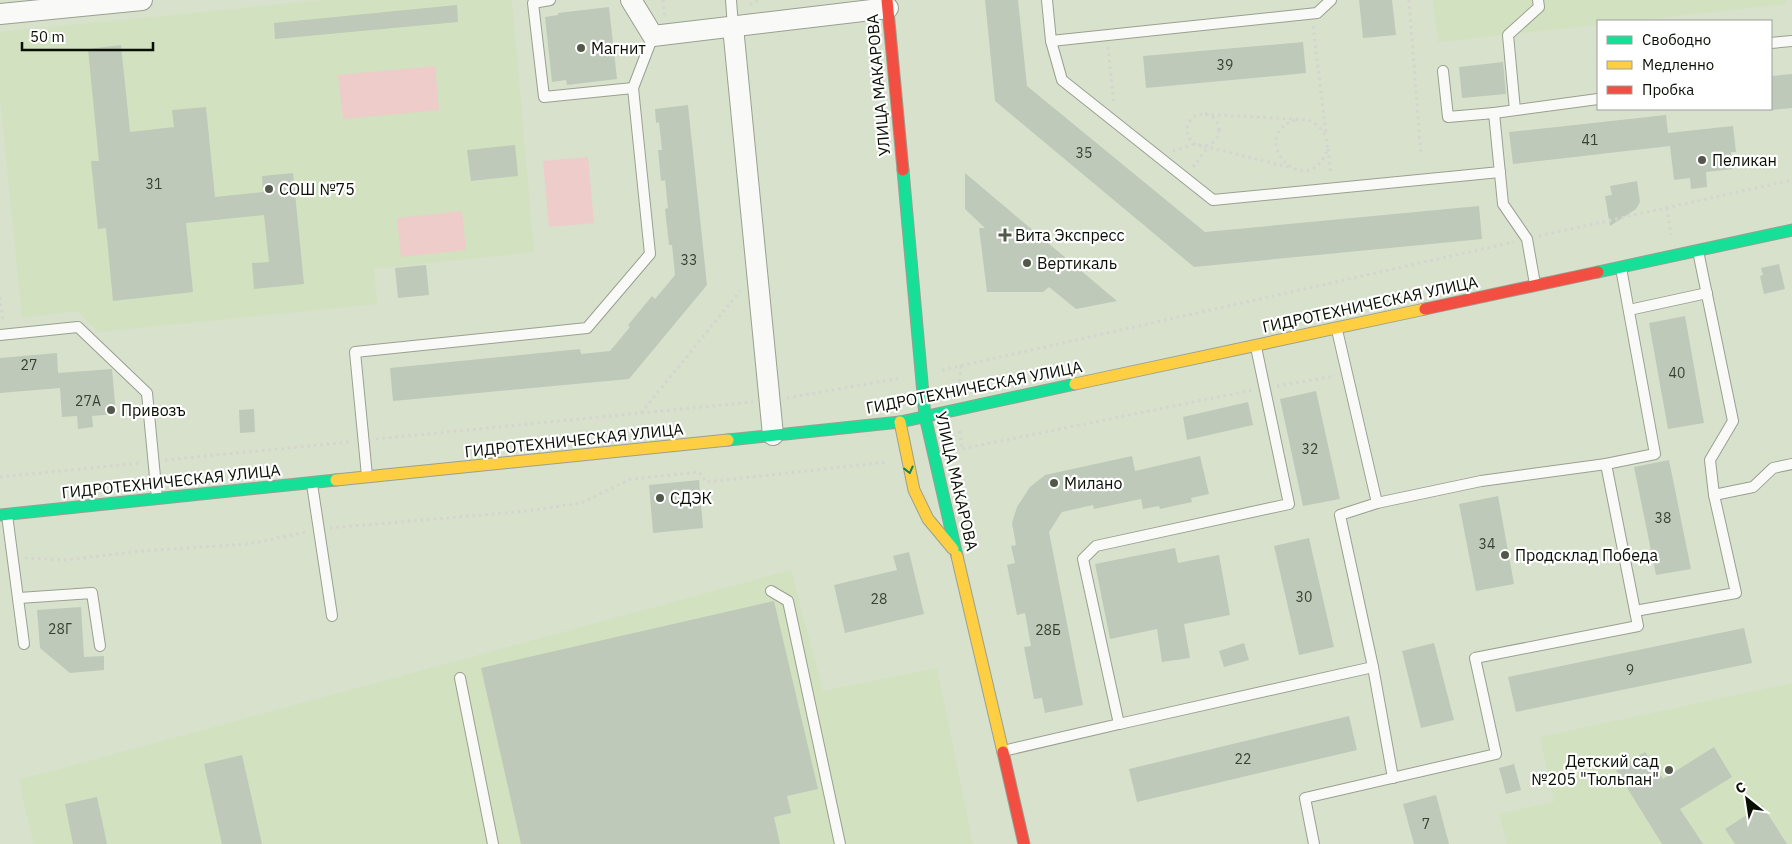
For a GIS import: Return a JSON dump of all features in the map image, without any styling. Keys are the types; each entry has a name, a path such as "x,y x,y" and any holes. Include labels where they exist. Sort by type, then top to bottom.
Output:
{"main road":[{"name":"УЛИЦА МАКАРОВА","path":"887,4 924,416 1024,844"},
{"name":"ГИДРОТЕХНИЧЕСКАЯ УЛИЦА","path":"3,514 900,422 1792,230"},
{"path":"900,422 914,490 928,519 956,552"}],"street":[{"path":"0,14 142,0"},
{"path":"631,0 653,36 733,27 887,4"},
{"path":"733,27 773,435"},
{"path":"900,422 921,380"}],"lane":[{"path":"550,0 533,3 544,97 633,88"},
{"path":"731,0 733,27"},
{"path":"1047,0 1051,41 1062,80 1213,200 1500,172"},
{"path":"1051,41 1317,13 1331,0"},
{"path":"1515,110 1508,34 1538,7 1538,0"},
{"path":"368,477 354,352 587,328 650,254 633,88 653,36"},
{"path":"1772,43 1792,41"},
{"path":"1443,71 1448,117 1494,113 1597,99"},
{"path":"1494,113 1503,204 1526,239 1536,285"},
{"path":"1635,611 1736,594 1714,495 1710,460 1733,421 1698,250"},
{"path":"1393,778 1373,667 1340,514 1378,503 1480,481 1606,464 1655,454 1621,267"},
{"path":"1629,310 1707,292"},
{"path":"2,335 78,327 147,393 157,499"},
{"path":"1337,328 1378,503"},
{"path":"1119,724 1083,559 1096,546 1289,504 1255,345"},
{"path":"1314,844 1305,798 1496,754 1474,658 1638,626 1606,464"},
{"path":"1714,495 1754,487 1773,468 1792,464"},
{"path":"312,483 332,616"},
{"path":"3,514 13,558 24,644"},
{"path":"771,591 788,601 840,844"},
{"path":"19,598 92,593 100,646"},
{"path":"1002,752 1373,667"},
{"path":"460,678 493,844"}],"path":[{"path":"1409,0 1421,156"},
{"path":"1312,13 1333,188"},
{"path":"1106,35 1116,123"},
{"path":"1206,114 1215,119 1219,129 1216,139 1202,146 1190,139 1187,129 1195,116 1206,114 1299,120 1316,123 1326,137"},
{"path":"1291,168 1280,158 1276,142 1284,127 1299,120"},
{"path":"1157,155 1196,144 1291,168 1306,170 1314,167 1326,154 1327,146"},
{"path":"1184,177 1208,148"},
{"path":"641,413 757,270"},
{"path":"0,297 2,335"},
{"path":"934,455 1264,388 1348,374"},
{"path":"13,558 66,560 140,551 248,544 319,529 527,511 580,503 631,479 699,472 706,482 907,461"}],"shaded area":[{"name":"СОШ №75","path":"324,0 512,0 534,252 374,269 377,304 99,332 77,311 22,318 0,96 0,32"},
{"path":"1433,0 1786,0 1787,4 1639,20 1597,20 1597,25 1438,42"},
{"path":"435,66 439,110 343,119 338,75"},
{"path":"588,157 594,223 549,227 543,161"},
{"path":"462,211 466,250 401,257 397,218"},
{"path":"791,570 823,691 937,668 973,844 33,844 19,780"},
{"name":"Детский сад №205 \"Тюльпан\"","path":"1792,683 1792,844 1507,844 1499,814 1554,802 1540,737"}],"building":[{"path":"985,0 1018,0 1027,86 1205,232 1479,206 1482,239 1194,267 995,101"},
{"path":"1359,0 1392,0 1396,35 1363,38"},
{"path":"457,5 458,22 275,39 274,23"},
{"name":"Магнит","path":"609,7 617,79 567,85 566,80 552,82 545,17 558,15 558,13"},
{"path":"1303,42 1306,73 1146,88 1143,56"},
{"path":"121,45 130,132 174,127 172,110 206,107 215,197 263,192 262,176 293,173 304,284 254,289 252,263 269,262 264,215 186,223 193,292 113,301 106,228 98,229 91,161 99,161 88,49"},
{"path":"1503,62 1506,94 1462,98 1459,67"},
{"path":"1792,74 1792,108 1772,110 1772,76"},
{"path":"688,105 707,285 629,379 393,401 390,368 580,349 581,354 610,351 652,296 655,299 675,275 672,245 669,245 665,209 668,208 665,180 661,181 658,150 662,150 659,122 656,123 655,109"},
{"path":"1666,115 1668,133 1733,126 1736,152 1731,152 1733,169 1706,172 1707,187 1691,189 1690,178 1674,180 1670,146 1513,164 1509,132"},
{"path":"515,145 518,176 471,181 467,150"},
{"name":"Вертикаль","path":"965,173 1117,301 1076,309 1049,287 1043,292 987,292 979,228 985,228 965,209"},
{"path":"1637,181 1640,202 1636,209 1610,226 1605,196 1612,195 1610,186"},
{"path":"1779,264 1785,289 1764,294 1760,276 1763,275 1761,268"},
{"path":"426,265 429,295 398,298 395,268"},
{"path":"1685,316 1704,423 1668,429 1649,323"},
{"path":"57,353 58,373 112,369 116,414 92,416 93,427 78,429 77,416 62,417 60,388 0,393 0,358"},
{"path":"1316,391 1340,499 1303,506 1280,399"},
{"path":"1248,402 1253,425 1187,440 1183,417"},
{"path":"254,409 255,432 240,433 239,410"},
{"path":"1132,456 1135,471 1200,456 1209,494 1191,498 1192,502 1160,509 1159,506 1143,509 1141,499 1094,509 1093,505 1062,512 1049,532 1083,705 1045,713 1042,698 1034,699 1024,647 1031,646 1025,613 1017,615 1007,565 1015,563 1011,546 1016,545 1012,523 1017,507 1030,487 1045,475"},
{"path":"1669,460 1691,569 1656,575 1634,467"},
{"path":"699,480 703,528 653,533 649,485"},
{"path":"1498,496 1514,584 1476,591 1459,504"},
{"path":"1309,538 1334,647 1299,655 1274,546"},
{"path":"1175,548 1178,563 1219,555 1230,615 1184,624 1190,658 1162,662 1157,629 1110,639 1095,564"},
{"path":"909,552 924,614 845,633 834,585 897,570 893,556"},
{"path":"774,601 818,789 787,796 791,813 774,817 780,844 521,844 481,668"},
{"path":"81,607 84,657 104,656 104,670 70,673 40,648 37,610"},
{"path":"1744,628 1752,663 1516,712 1508,677"},
{"path":"1244,643 1249,660 1224,667 1219,651"},
{"path":"1434,643 1454,720 1421,728 1402,651"},
{"path":"1349,716 1357,750 1137,802 1129,769"},
{"path":"1714,747 1732,777 1680,809 1703,844 1662,844 1616,770 1645,752 1663,779"},
{"path":"242,755 262,844 222,844 204,764"},
{"path":"1514,764 1521,790 1506,794 1499,768"},
{"path":"1436,795 1449,844 1414,844 1403,804"},
{"path":"97,797 107,844 73,844 65,804"},
{"path":"1762,805 1787,844 1735,844 1725,829"}],"traffic: fast":[{"path":"903,170 925,416 957,556"},
{"path":"1598,272 1792,230"},
{"path":"728,440 900,422 1075,384"},
{"path":"0,515 336,480"}],"traffic: slow":[{"path":"1075,384 1425,309"},
{"path":"900,422 914,490 928,519 953,549"},
{"path":"336,480 728,440"},
{"path":"957,556 1003,752"}],"traffic: jam":[{"path":"887,0 903,170"},
{"path":"1425,309 1598,272"},
{"path":"1003,752 1024,844"}],"place":[{"name":"Магнит","path":"581,48"},
{"name":"Пеликан","path":"1702,160"},
{"name":"СОШ №75","path":"269,189"},
{"name":"Вита Экспресс","path":"1005,235"},
{"name":"Вертикаль","path":"1027,263"},
{"name":"Привозъ","path":"111,410"},
{"name":"Милано","path":"1054,483"},
{"name":"СДЭК","path":"660,498"},
{"name":"Продсклад Победа","path":"1505,555"},
{"name":"Детский сад №205 \"Тюльпан\"","path":"1669,770"}]}
